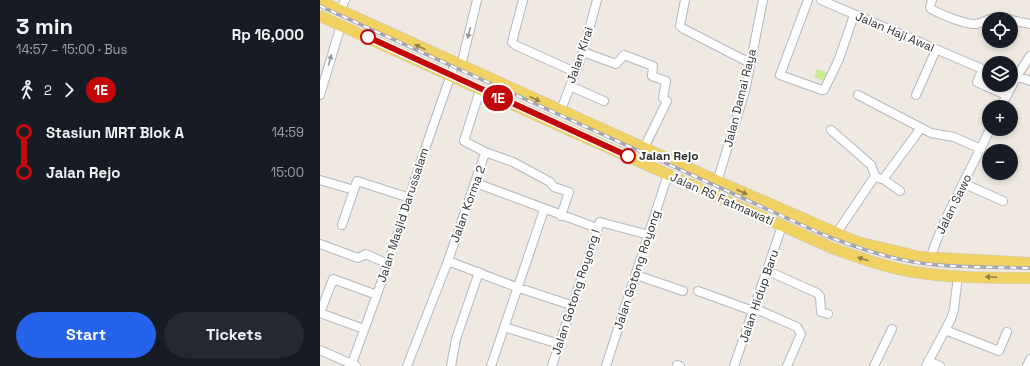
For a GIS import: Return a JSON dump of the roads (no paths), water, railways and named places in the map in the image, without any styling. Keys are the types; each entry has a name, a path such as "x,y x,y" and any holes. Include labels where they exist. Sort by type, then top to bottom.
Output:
{"main road":[{"name":"Jalan RS Fatmawati","path":"326,3 340,11 836,234 879,249 908,256 1030,263"},
{"name":"Jalan RS Fatmawati","path":"320,16 480,90 832,248 908,271 958,276 1030,278"}],"street":[{"path":"340,11 345,0"},
{"name":"Jalan Masjid Darussalam","path":"353,365 450,76 458,64 477,0"},
{"path":"523,0 512,42 515,45 575,72"},
{"name":"Jalan Kirai","path":"561,110 583,52 597,0"},
{"path":"685,0 680,26 750,64"},
{"name":"Jalan Damai Raya","path":"713,195 745,91 763,0"},
{"path":"808,0 780,75 822,90 824,90 836,64 854,15"},
{"name":"Jalan Haji Awal","path":"821,0 839,4 854,15 899,32 982,70 977,82 1006,95"},
{"path":"932,0 930,6 931,9 968,23 982,21"},
{"path":"1018,21 1030,24"},
{"path":"320,95 341,25"},
{"path":"916,96 936,50"},
{"path":"583,52 616,64 624,55 653,66 652,76 666,81 663,98 667,101 644,148"},
{"path":"1018,74 1030,56"},
{"path":"1018,76 1030,81"},
{"path":"570,86 604,101"},
{"name":"Jalan Korma 2","path":"407,366 448,261 485,152 464,141 480,90"},
{"path":"1004,100 1008,92"},
{"path":"858,95 931,133 954,136 981,149"},
{"path":"836,234 879,177 921,128"},
{"path":"831,130 871,166 879,177 900,191"},
{"name":"Jalan Sawo","path":"930,258 949,211 965,184 987,136"},
{"path":"485,152 513,162 546,179 554,187 569,192 561,216"},
{"name":"Jalan Gotong Royong","path":"606,366 668,174"},
{"path":"320,180 354,190"},
{"path":"342,225 357,181 410,198"},
{"path":"476,182 544,210 597,228"},
{"path":"965,184 1004,201"},
{"path":"491,366 516,287 544,210"},
{"name":"Jalan Gotong Royong I","path":"552,366 599,223 602,221 649,235"},
{"name":"Jalan Hidup Baru","path":"734,366 768,271 782,226"},
{"path":"320,244 358,258 366,254 388,264"},
{"path":"448,261 516,287 571,305"},
{"path":"768,271 817,293 820,296 821,312 828,314"},
{"path":"451,366 456,338 479,272"},
{"path":"636,274 683,291"},
{"path":"940,366 927,364 954,309 958,276"},
{"path":"364,329 320,313 333,279 377,294"},
{"path":"697,293 797,327 801,334 787,366"},
{"path":"504,326 559,344"},
{"path":"874,366 892,329"},
{"path":"945,330 999,352 1007,332"},
{"path":"320,350 353,365"},
{"path":"1027,366 1030,359"}],"railway":[{"path":"320,6 824,235 880,254 914,262 957,266 1030,268"}],"place":[{"name":"Jalan Rejo","path":"628,156"}]}
